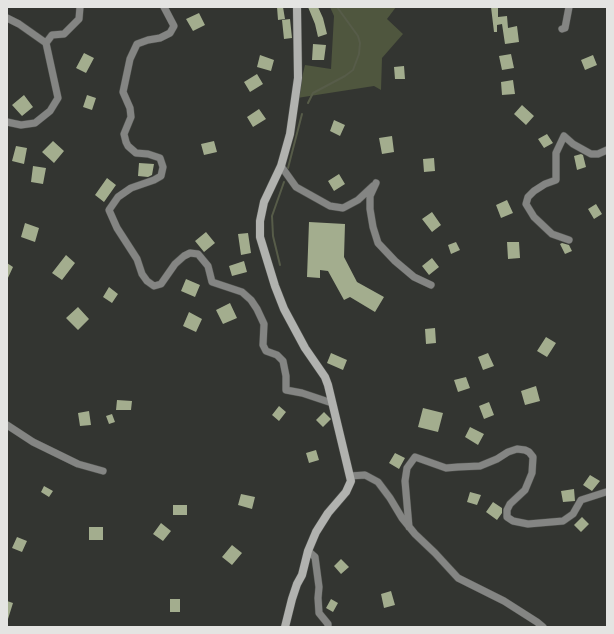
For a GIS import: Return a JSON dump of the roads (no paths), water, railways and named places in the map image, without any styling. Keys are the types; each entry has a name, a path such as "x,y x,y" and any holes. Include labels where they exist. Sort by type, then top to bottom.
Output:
{"street":[{"path":"46,43 52,35 64,34 79,19 80,7"},
{"path":"164,7 174,26 170,33 160,38 137,44 130,59 123,92 130,108 131,117 124,134 126,142 128,146 136,153 148,154 160,158 163,167 161,176 131,188 118,197 109,210 117,228 137,259 142,274 147,280 154,286 161,284 175,264 184,256 190,252 198,254 208,266 212,282 242,292 254,304 264,324 263,345 266,352 277,355 283,361 286,376 286,390 302,393 332,403"},
{"path":"285,627 297,584 302,575 308,551 321,522 350,485 350,476 325,378 305,348 284,309 260,236 260,221 264,202 281,166 290,134 298,78 297,7"},
{"path":"562,28 565,28 569,7"},
{"path":"7,18 19,24 46,43 58,98 50,111 35,122 21,125 7,122"},
{"path":"569,240 552,234 534,217 526,204 528,197 545,184 556,180 556,153 564,136 573,144 591,154 598,154 607,150"},
{"path":"281,166 296,187 330,206 343,208 358,200 376,183 370,196 370,208 373,227 378,243 395,261 414,277 431,285"},
{"path":"7,425 33,442 78,464 103,471"},
{"path":"409,527 405,481 407,468 415,457 446,468 480,466 517,449 529,452 533,457 532,474 525,490 510,504 507,510 508,517 513,521 528,524 563,521 573,514 581,500 606,492"},
{"path":"350,476 365,474 378,482 409,527 458,578 504,601 543,627"},
{"path":"308,551 315,557 319,587 319,613 328,624 328,627"}],"waterway":[{"path":"308,103 313,93 345,76 353,70 359,54 360,43 358,36 337,7"},
{"path":"288,168 302,114"},
{"path":"280,265 273,236 272,216 284,182"}]}
